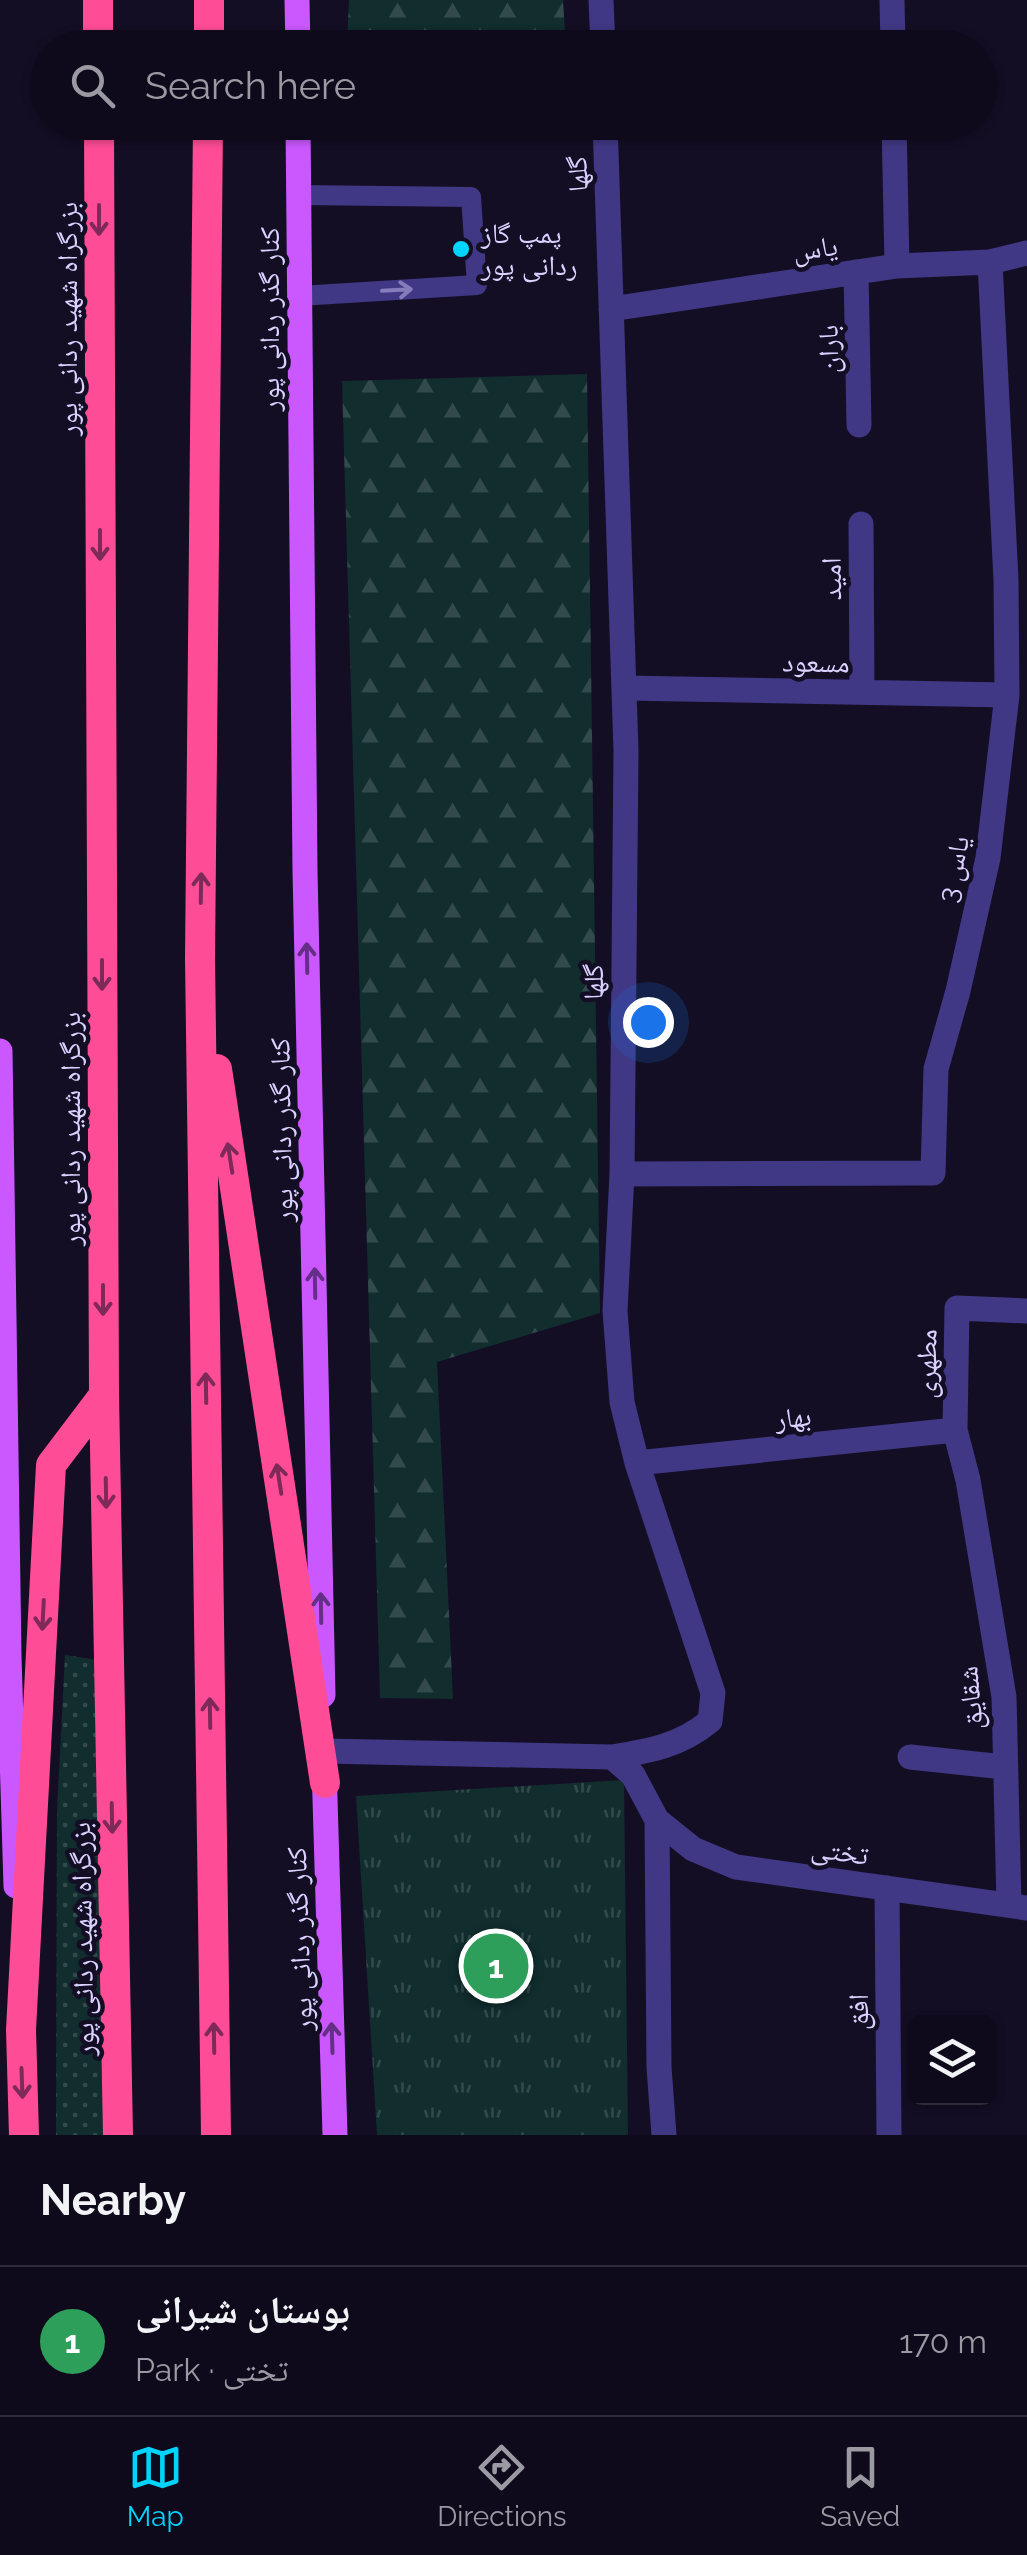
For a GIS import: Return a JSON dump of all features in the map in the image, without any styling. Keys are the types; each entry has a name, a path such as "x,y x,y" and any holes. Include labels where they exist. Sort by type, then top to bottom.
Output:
{"highway":[{"path":"98,0 98,30"},
{"path":"209,0 209,30"},
{"name":"بزرگراه شهید ردانی پور","path":"98,140 104,1396 118,2135"},
{"path":"208,140 200,959 216,2135"},
{"path":"200,959 324,1783"},
{"path":"24,2135 21,2030 51,1465 104,1396"}],"main road":[{"path":"298,0 298,30"},
{"name":"کنار گذر ردانی پور","path":"298,140 304,870 334,2135"},
{"path":"0,1051 2,1340 21,2030"}],"street":[{"path":"601,0 602,30"},
{"path":"892,0 893,30"},
{"name":"گلها","path":"606,140 624,688 622,1174 615,1311 622,1402 637,1464 713,1692 710,1722 688,1739 612,1758"},
{"path":"894,140 897,266"},
{"name":"یاس","path":"611,308 897,266 990,262 1027,253"},
{"name":"یاس 3","path":"622,1174 933,1173 936,1069 958,991 1015,724 1007,695 1006,580 990,262"},
{"name":"باران","path":"856,272 859,425"},
{"name":"امید","path":"861,524 862,692"},
{"name":"مسعود","path":"624,688 1007,695"},
{"name":"مطهری","path":"956,1430 956,1308 1027,1310"},
{"name":"بهار","path":"637,1464 956,1430"},
{"name":"شقایق","path":"956,1430 1004,1697 1004,1767 1018,1907"},
{"path":"324,1751 612,1758"},
{"path":"910,1757 1004,1767"},
{"name":"تختی","path":"612,1758 633,1776 657,1820 693,1849 736,1867 1018,1907"},
{"name":"تختی","path":"657,1820 659,2067 664,2135"},
{"name":"افق","path":"887,1888 890,2135"}],"lane":[{"path":"299,195 471,198 478,285 299,296"}],"green space":[{"path":"349,0 563,0 565,30 348,30"},
{"path":"587,374 600,1313 437,1362 453,1699 380,1698 342,381"},
{"path":"65,1655 98,1660 114,2135 56,2135 57,1811"},
{"path":"624,1780 628,2135 377,2135 356,1796"}],"place":[{"name":"پمپ گاز ردانی پور","path":"461,249"},
{"name":"بوستان شیرانی","path":"496,1966"}]}
